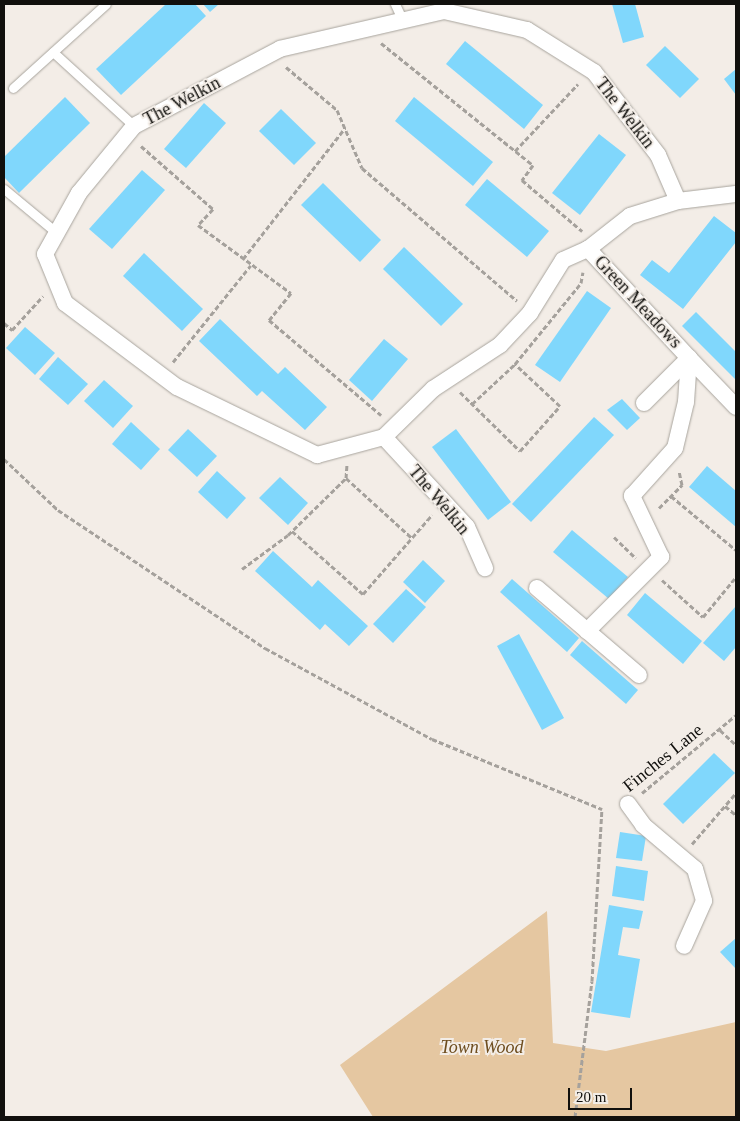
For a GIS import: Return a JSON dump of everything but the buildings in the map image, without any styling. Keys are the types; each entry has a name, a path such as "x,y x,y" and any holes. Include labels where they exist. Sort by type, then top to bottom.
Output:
{"street":[{"name":"The Welkin","path":"678,201 658,155 591,70 527,30 444,11 402,19 271,54 130,130 79,193 45,254 65,303 161,376 317,455 389,432 447,379 500,344 530,313 563,260 592,246 630,216 678,201 736,194"},
{"name":"Green Meadows","path":"592,246 689,358 686,402 676,448"},
{"path":"644,403 689,358 736,407"},
{"name":"The Welkin","path":"389,432 444,502 467,527 486,568"},
{"path":"587,630 661,557 632,496 676,448"},
{"path":"537,588 640,675"},
{"path":"628,804 643,825 696,869 704,901 684,946"}],"lane":[{"path":"13,88 106,4"},
{"path":"395,4 402,19"},
{"path":"53,52 130,130"},
{"path":"4,189 57,233"}],"path":[{"path":"363,29 533,165 522,180 592,246"},
{"path":"271,54 337,110 362,168 530,313"},
{"path":"515,151 591,70"},
{"path":"243,258 345,128"},
{"path":"130,130 213,209 198,226 291,293 269,320 389,432"},
{"path":"161,376 252,265"},
{"path":"4,323 12,330 57,281"},
{"path":"447,379 520,451 560,406 515,364"},
{"path":"242,569 292,531 346,478 348,446"},
{"path":"645,520 682,485 676,448"},
{"path":"4,459 58,510 265,648 432,739 602,809 592,981 575,1117"},
{"path":"346,478 412,538"},
{"path":"671,496 736,550"},
{"path":"292,531 363,594 444,502"},
{"path":"614,538 703,617 736,577"},
{"name":"Finches Lane","path":"602,809 628,804 736,715"},
{"path":"720,730 736,745"},
{"path":"680,856 736,793"},
{"path":"725,806 736,815"}],"green space":[{"name":"Town Wood","path":"547,911 553,1043 606,1051 736,1022 736,1117 373,1117 340,1065"}]}
